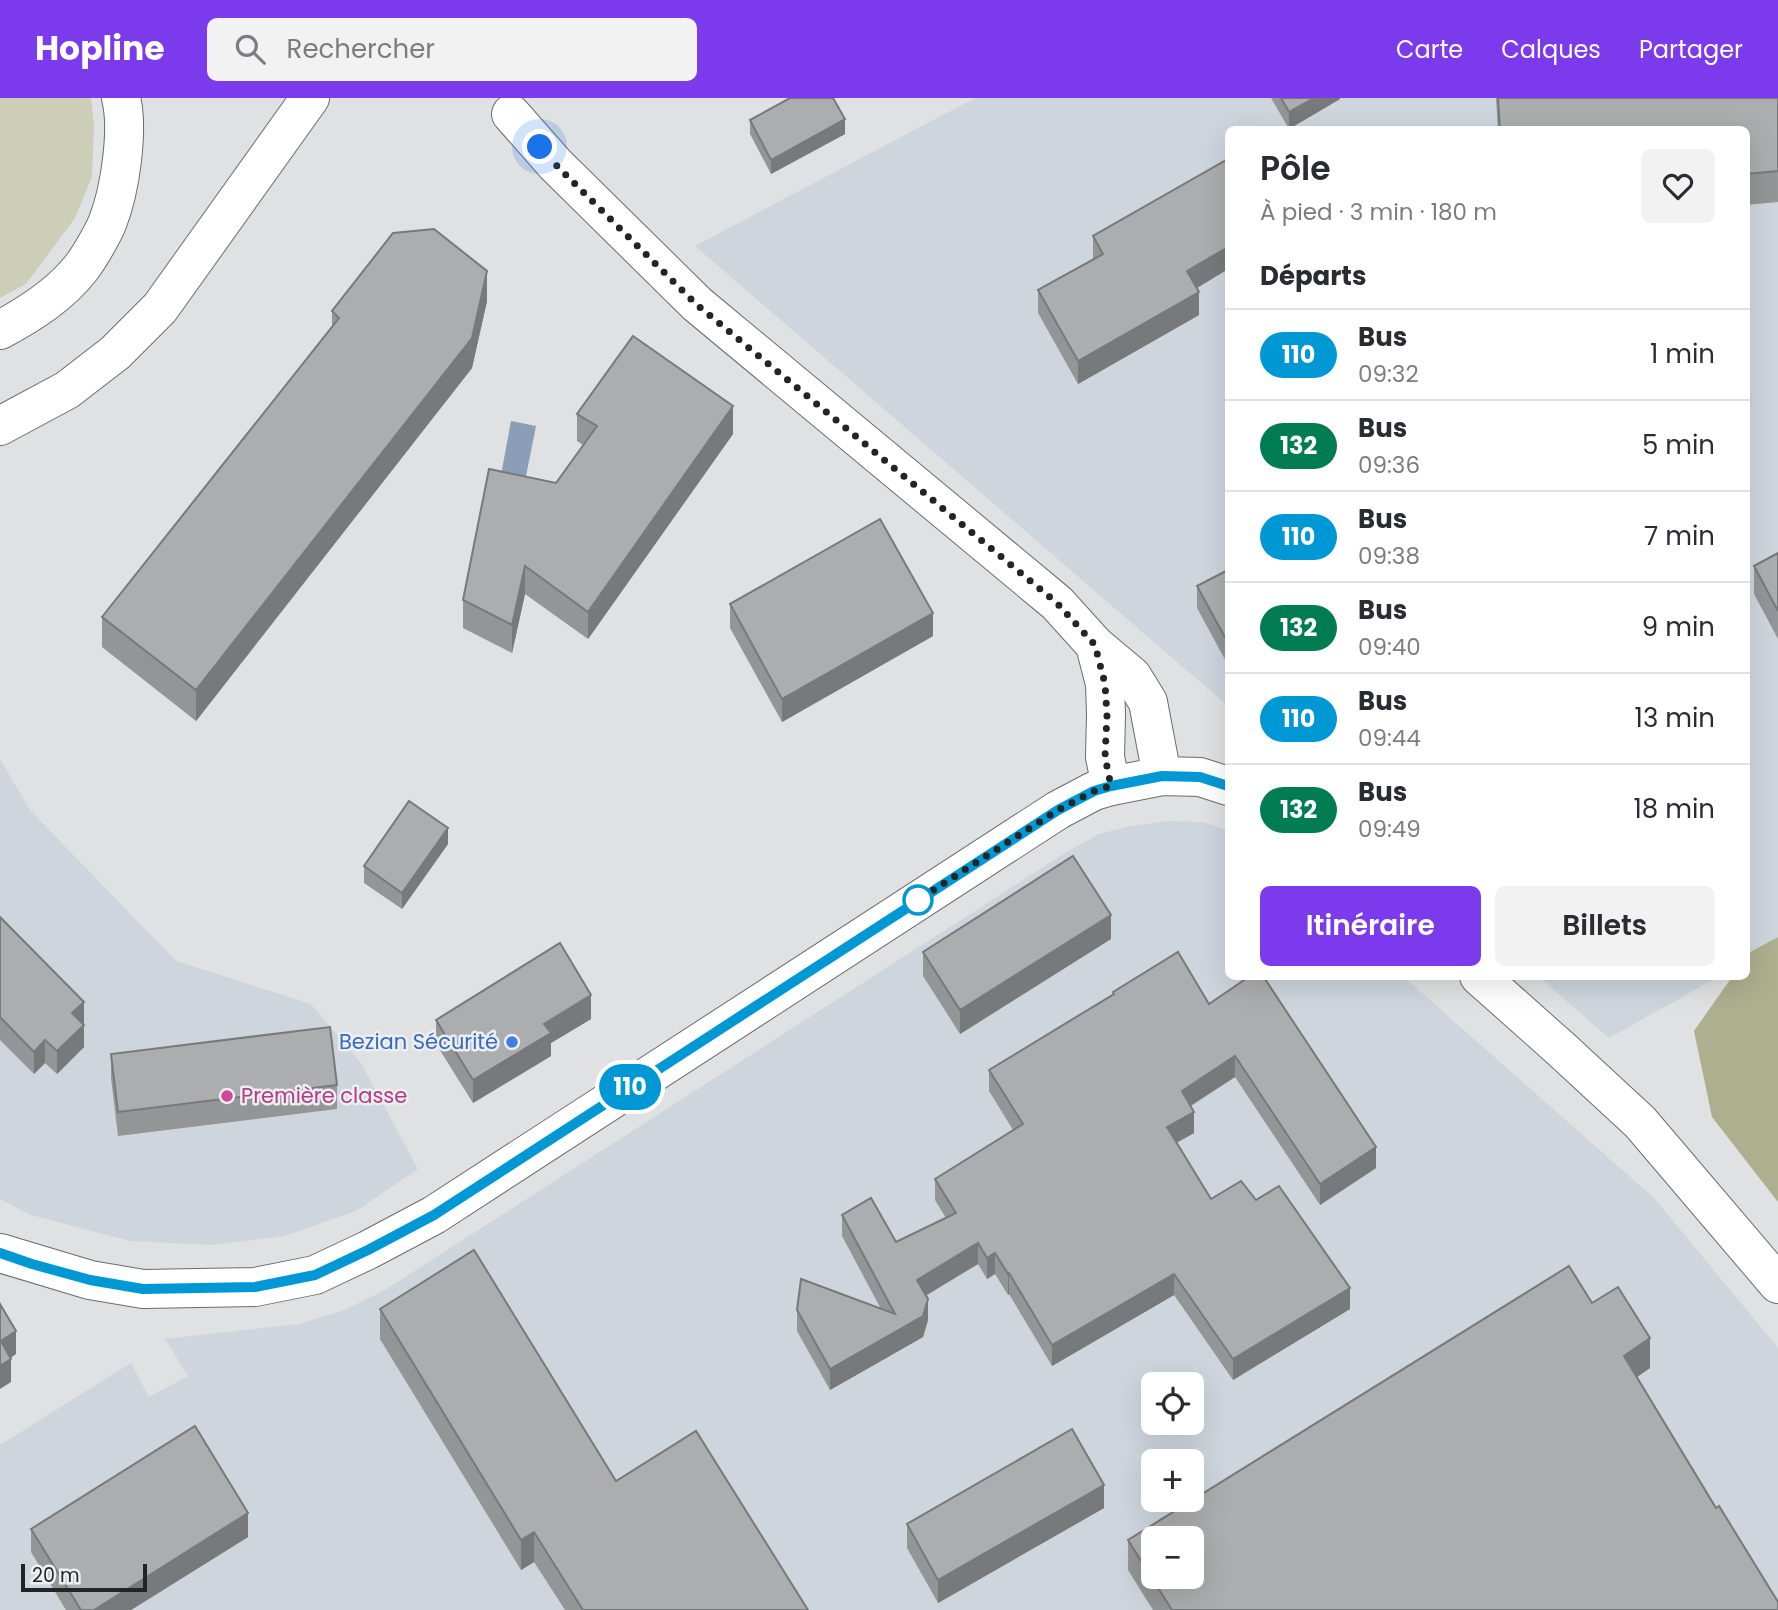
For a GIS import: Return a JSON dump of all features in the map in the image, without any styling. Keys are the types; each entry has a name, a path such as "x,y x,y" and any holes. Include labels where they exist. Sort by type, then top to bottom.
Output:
{"main road":[{"path":"0,330 45,303 82,267 108,221 122,167 124,110 121,98"},
{"path":"0,426 67,390 115,354 160,308 310,98"},
{"path":"511,114 555,164 696,304 1057,603 1095,645 1132,676 1147,702 1162,776"},
{"path":"1095,645 1105,684 1105,757 1111,786"},
{"path":"0,1253 90,1280 143,1289 255,1287 315,1275 434,1215 1058,810 1094,791 1162,776 1200,777 1225,785"},
{"path":"1483,980 1640,1122 1778,1284"}],"shaded area":[{"path":"975,98 1778,98 1778,943 1750,958 1750,126 1225,126 1225,703 695,246"},
{"path":"0,759 30,810 176,961 311,1004 361,1063 418,1169 356,1211 284,1236 212,1245 130,1241 31,1215 0,1199"},
{"path":"1168,821 1202,822 1225,829 1225,980 1407,980 1655,1199 1778,1348 1778,1610 0,1610 0,1445 131,1363 149,1397 188,1376 165,1339 299,1324 342,1311 385,1290 1065,853 1099,834 1130,826"},
{"path":"1542,980 1713,980 1609,1038"}],"green space":[{"path":"0,98 91,98 94,125 92,177 75,218 26,284 0,298"},
{"path":"1778,937 1778,1202 1712,1117 1694,1031 1730,980 1750,980 1750,952"}],"water":[{"path":"511,421 536,426 525,481 501,475"}],"building":[{"path":"790,98 833,98 845,119 771,160 750,120"},
{"path":"1281,98 1314,98 1289,112"},
{"path":"1498,98 1778,98 1778,171 1750,174 1750,126 1500,126"},
{"path":"1225,161 1225,249 1187,271 1199,292 1078,361 1038,290 1103,254 1093,236"},
{"path":"434,229 487,271 472,338 196,690 102,617 339,318 332,311 393,233"},
{"path":"633,336 733,406 588,612 525,566 512,625 463,600 489,469 556,483 597,426 577,414"},
{"path":"880,519 933,613 782,699 730,604"},
{"path":"1778,553 1778,611 1754,566"},
{"path":"1225,572 1225,637 1197,586"},
{"path":"409,801 448,828 402,893 364,866"},
{"path":"1073,856 1111,915 960,1010 923,952"},
{"path":"0,917 84,1002 72,1013 84,1025 57,1051 45,1040 34,1052 0,1017"},
{"path":"560,943 591,995 544,1024 551,1033 473,1080 436,1020"},
{"path":"1178,952 1209,1004 1244,980 1266,980 1376,1147 1320,1184 1235,1056 1182,1091 1194,1112 1167,1127 1211,1199 1241,1181 1256,1200 1279,1186 1350,1288 1233,1359 1174,1274 1052,1345 995,1253 987,1258 978,1243 917,1280 928,1299 923,1316 830,1369 797,1310 801,1279 895,1314 842,1215 871,1198 896,1242 956,1213 935,1179 1023,1124 989,1070 1114,994 1113,992"},
{"path":"330,1027 337,1085 118,1112 111,1054"},
{"path":"474,1250 616,1481 696,1431 808,1610 583,1610 534,1532 521,1540 380,1309"},
{"path":"1569,1266 1592,1303 1618,1287 1650,1338 1624,1356 1716,1508 1719,1506 1778,1602 1778,1610 1172,1610 1159,1589 1204,1589 1204,1526 1151,1526 1173,1512 1204,1512 1204,1493"},
{"path":"0,1304 16,1331 1,1341 11,1359 0,1366"},
{"path":"195,1426 248,1513 94,1610 81,1610 31,1529"},
{"path":"1072,1429 1104,1485 938,1580 907,1524"},
{"path":"1141,1532 1141,1561 1128,1540"}],"bus line":[{"name":"110","path":"0,1253 90,1280 143,1289 255,1287 315,1275 434,1215 1058,810 1094,791 1162,776 1200,777 1225,785"}],"place":[{"name":"Bezian Sécurité","path":"512,1042"},
{"name":"Première classe","path":"227,1096"}],"route":[{"path":"540,147 696,304 1057,603 1095,645 1105,684 1105,757 1111,786 1094,791 1058,810 918,900"}]}
